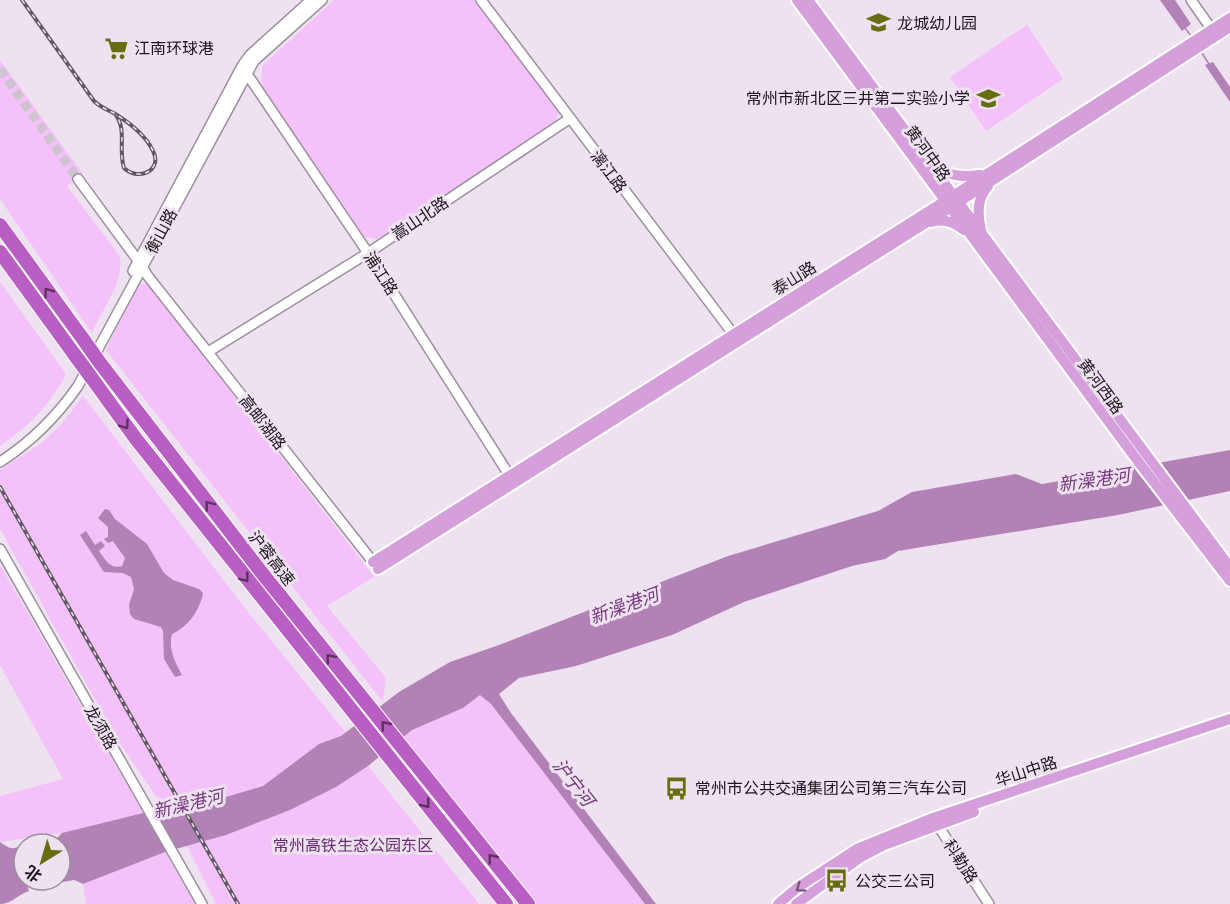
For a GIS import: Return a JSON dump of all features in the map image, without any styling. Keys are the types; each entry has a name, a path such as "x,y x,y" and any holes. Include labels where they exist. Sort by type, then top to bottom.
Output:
{"highway":[{"name":"沪蓉高速","path":"0,225 100,363 255,563 528,904"},
{"name":"沪蓉高速","path":"0,252 136,440 506,904"}],"main road":[{"name":"黄河中路","path":"797,0 951,202"},
{"name":"黄河中路","path":"808,0 924,158 951,202"},
{"name":"泰山路","path":"376,566 951,202 995,178 1212,34 1230,18"},
{"name":"泰山路","path":"1212,34 1230,27"},
{"name":"泰山路","path":"736,337 925,223 983,175 1178,56"},
{"path":"924,158 950,175 964,177 983,175"},
{"path":"925,223 941,219 978,237 980,199 995,178"},
{"name":"黄河西路","path":"951,202 1178,507 1230,581"},
{"name":"黄河西路","path":"1178,507 1230,567"},
{"name":"华山中路","path":"778,904 857,849 1230,719"},
{"name":"华山中路","path":"796,904 861,857 935,822 1230,725"}],"street":[{"name":"衡山路","path":"0,462 48,424 67,402 98,351 250,55 312,0"},
{"name":"衡山路","path":"244,70 322,0"},
{"name":"漓江路","path":"481,0 736,337"},
{"path":"1191,0 1212,34"},
{"name":"浦江路","path":"244,70 368,253 512,479"},
{"name":"嵩山北路","path":"208,352 368,253 569,119"},
{"name":"高邮湖路","path":"76,181 140,267 376,566"},
{"name":"衡山路","path":"0,455 38,428 53,411 72,384 140,267"},
{"name":"龙须路","path":"0,549 202,904"},
{"name":"科勒路","path":"935,822 989,904"}],"green space":[{"path":"334,0 476,0 559,112 554,124 377,239 362,236 262,88 262,66"},
{"path":"1027,25 1063,79 986,131 950,77"},
{"path":"0,60 83,174 67,186 119,255 119,275 116,285 92,333 0,199"},
{"path":"0,282 66,374 53,396 38,414 0,446"},
{"path":"138,283 149,285 374,577 327,606 386,678 383,702 106,350"},
{"path":"83,396 244,607 346,733 341,737 319,744 263,786 216,800 166,811 119,742 0,529 0,470 40,444 60,426"},
{"path":"0,565 143,813 66,832 12,832 12,840 0,842 0,796 63,779 0,665"},
{"path":"480,695 491,704 645,904 534,904 402,739 412,730 463,708"},
{"name":"常州高铁生态公园东区","path":"368,766 479,904 216,904 187,846 258,823 281,813"},
{"path":"165,852 195,904 86,904 83,884"}],"water":[{"path":"1160,0 1175,0 1191,24 1182,31"},
{"path":"1213,62 1230,87 1230,102 1205,65"},
{"name":"新澡港河","path":"1230,450 1230,491 1118,515 898,551 885,559 852,566 744,602 672,635 576,666 519,678 499,694 656,904 645,904 491,704 480,695 463,708 412,730 368,766 336,787 290,810 226,835 165,852 83,884 72,880 72,832 66,832 143,813 166,811 216,800 263,786 319,744 341,736 399,692 450,662 728,556 878,511 912,492 1016,474 1042,484"},
{"path":"105,509 147,544 164,573 173,580 199,589 203,593 192,617 172,634 172,650 182,675 175,677 164,659 161,627 134,619 130,614 129,605 134,589 131,577 123,573 104,572 80,535 86,531 95,545 101,541 105,546 99,551 106,560 111,565 122,566 125,558 113,541 108,543 104,539 108,537 108,527 98,518"},
{"path":"0,842 12,848 12,892 27,892 8,903 0,904"}],"waterway":[{"path":"1185,28 1191,36"},
{"path":"1200,50 1209,64"}],"tunnel":[{"path":"0,69 78,179"}],"railway":[{"path":"22,0 94,101 128,122 146,140 155,158 155,164 148,172 136,174 124,168 121,127 116,115"},
{"path":"0,487 238,904"}],"place":[{"name":"龙城幼儿园","path":"879,23"},
{"name":"江南环球港","path":"116,48"},
{"name":"常州市新北区三井第二实验小学","path":"988,98"},
{"name":"常州市公共交通集团公司第三汽车公司","path":"677,788"},
{"name":"公交三公司","path":"837,881"}],"water label":[{"name":"沪宁河","path":"574,782"}]}
